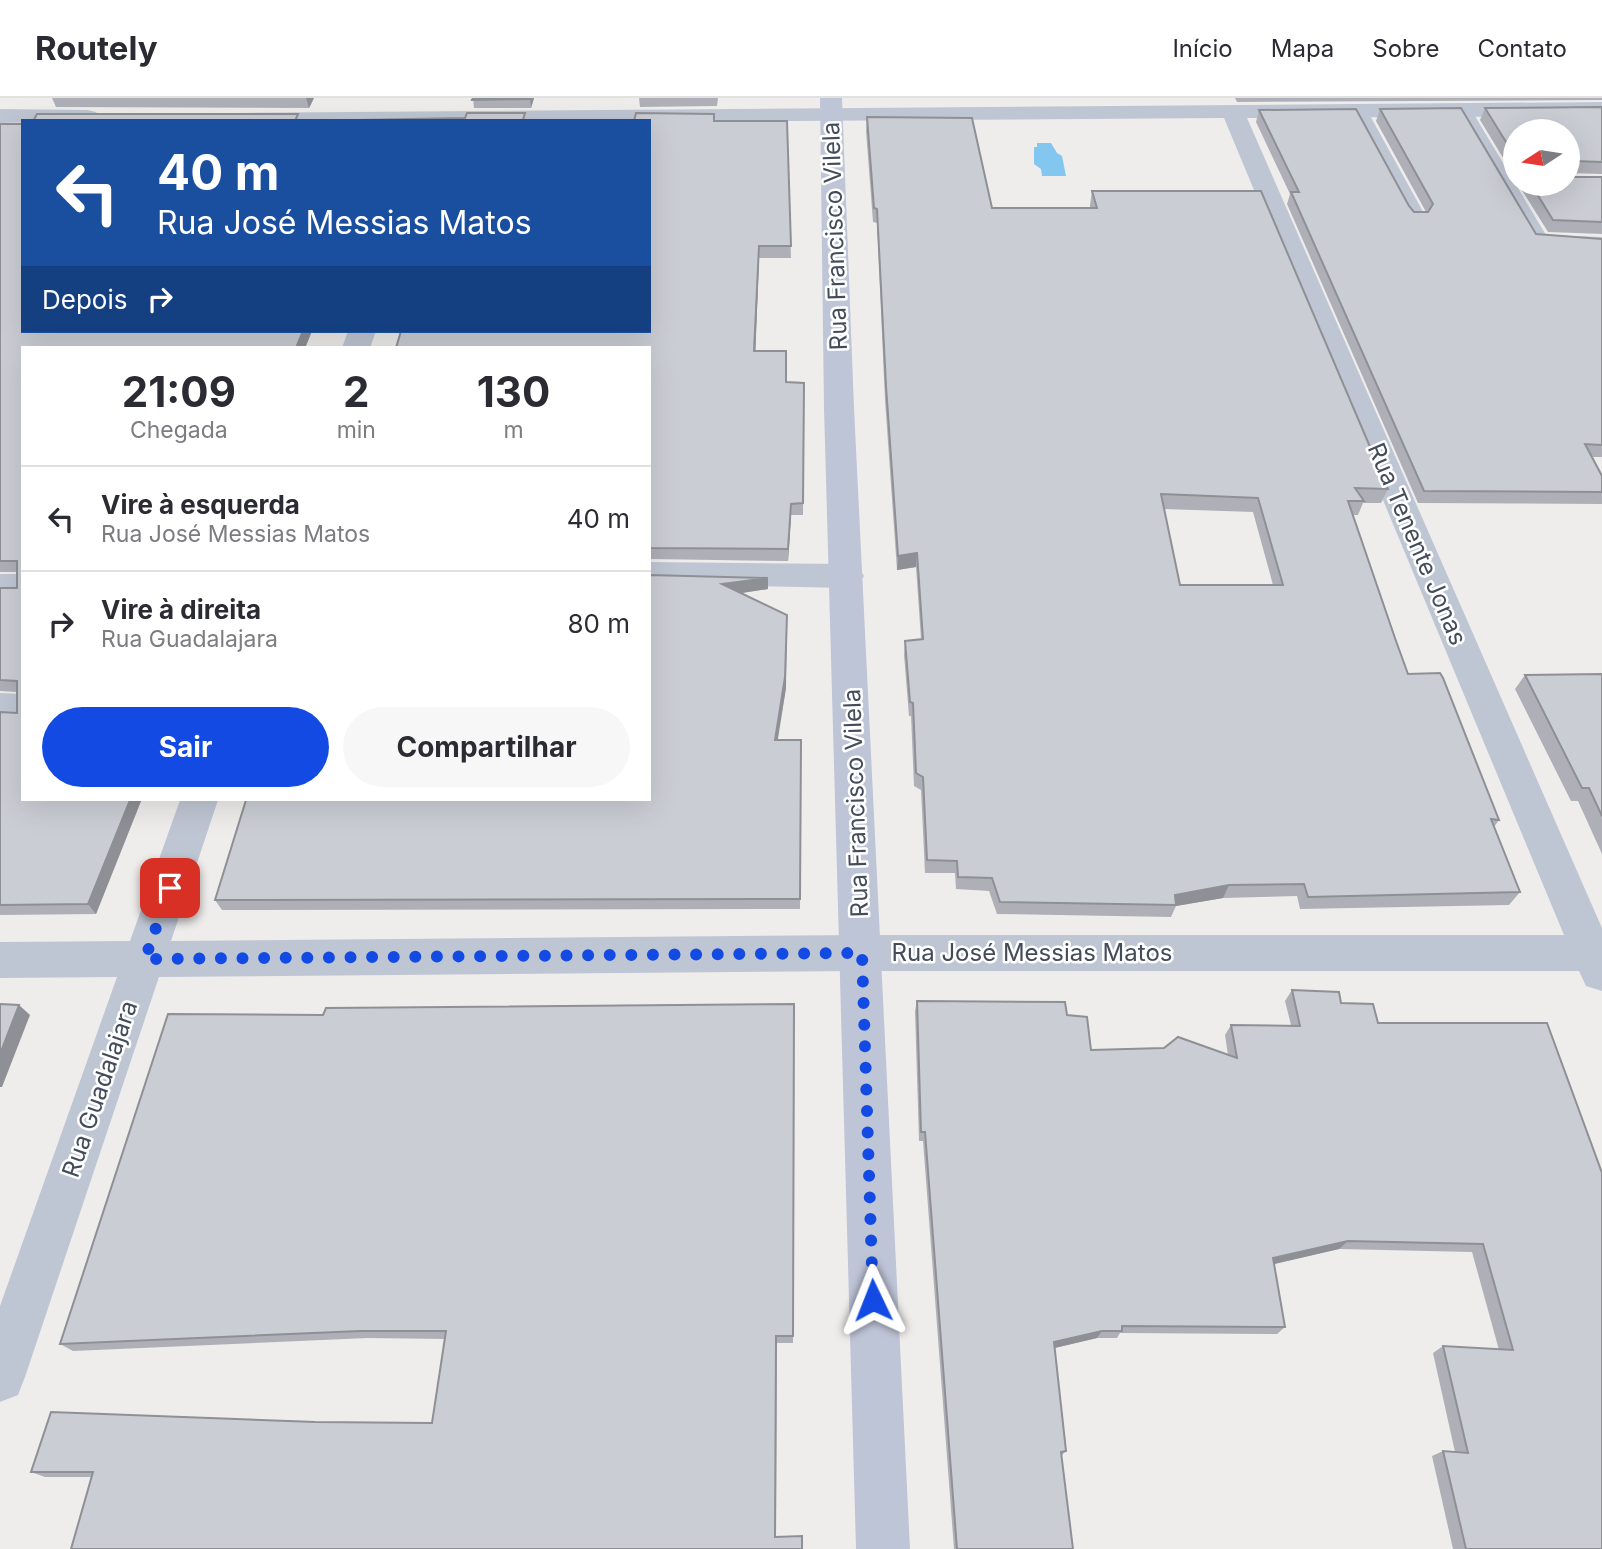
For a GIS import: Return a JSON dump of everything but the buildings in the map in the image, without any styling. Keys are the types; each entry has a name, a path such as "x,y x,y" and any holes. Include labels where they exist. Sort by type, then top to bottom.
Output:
{"street":[{"path":"230,117 831,106 1233,113 1463,111 1552,104 1602,109"},
{"name":"Rua Francisco Vilela","path":"831,106 883,1549"},
{"name":"Rua Tenente Jonas","path":"1233,113 1599,960"},
{"path":"0,144 10,117 108,117"},
{"path":"651,573 847,576"},
{"path":"0,586 21,586"},
{"path":"0,708 21,708"},
{"name":"Rua Guadalajara","path":"0,1377 199,801"},
{"name":"Rua José Messias Matos","path":"0,960 862,953 1599,960"}],"lane":[{"path":"1359,111 1416,218"},
{"path":"1463,111 1503,171"},
{"path":"1517,196 1538,241 1602,243"}],"water":[{"path":"1037,143 1051,143 1062,156 1066,176 1042,176 1041,169 1034,164 1034,147 1037,147"}],"route":[{"path":"170,888 145,959 862,953 873,1300"}]}
